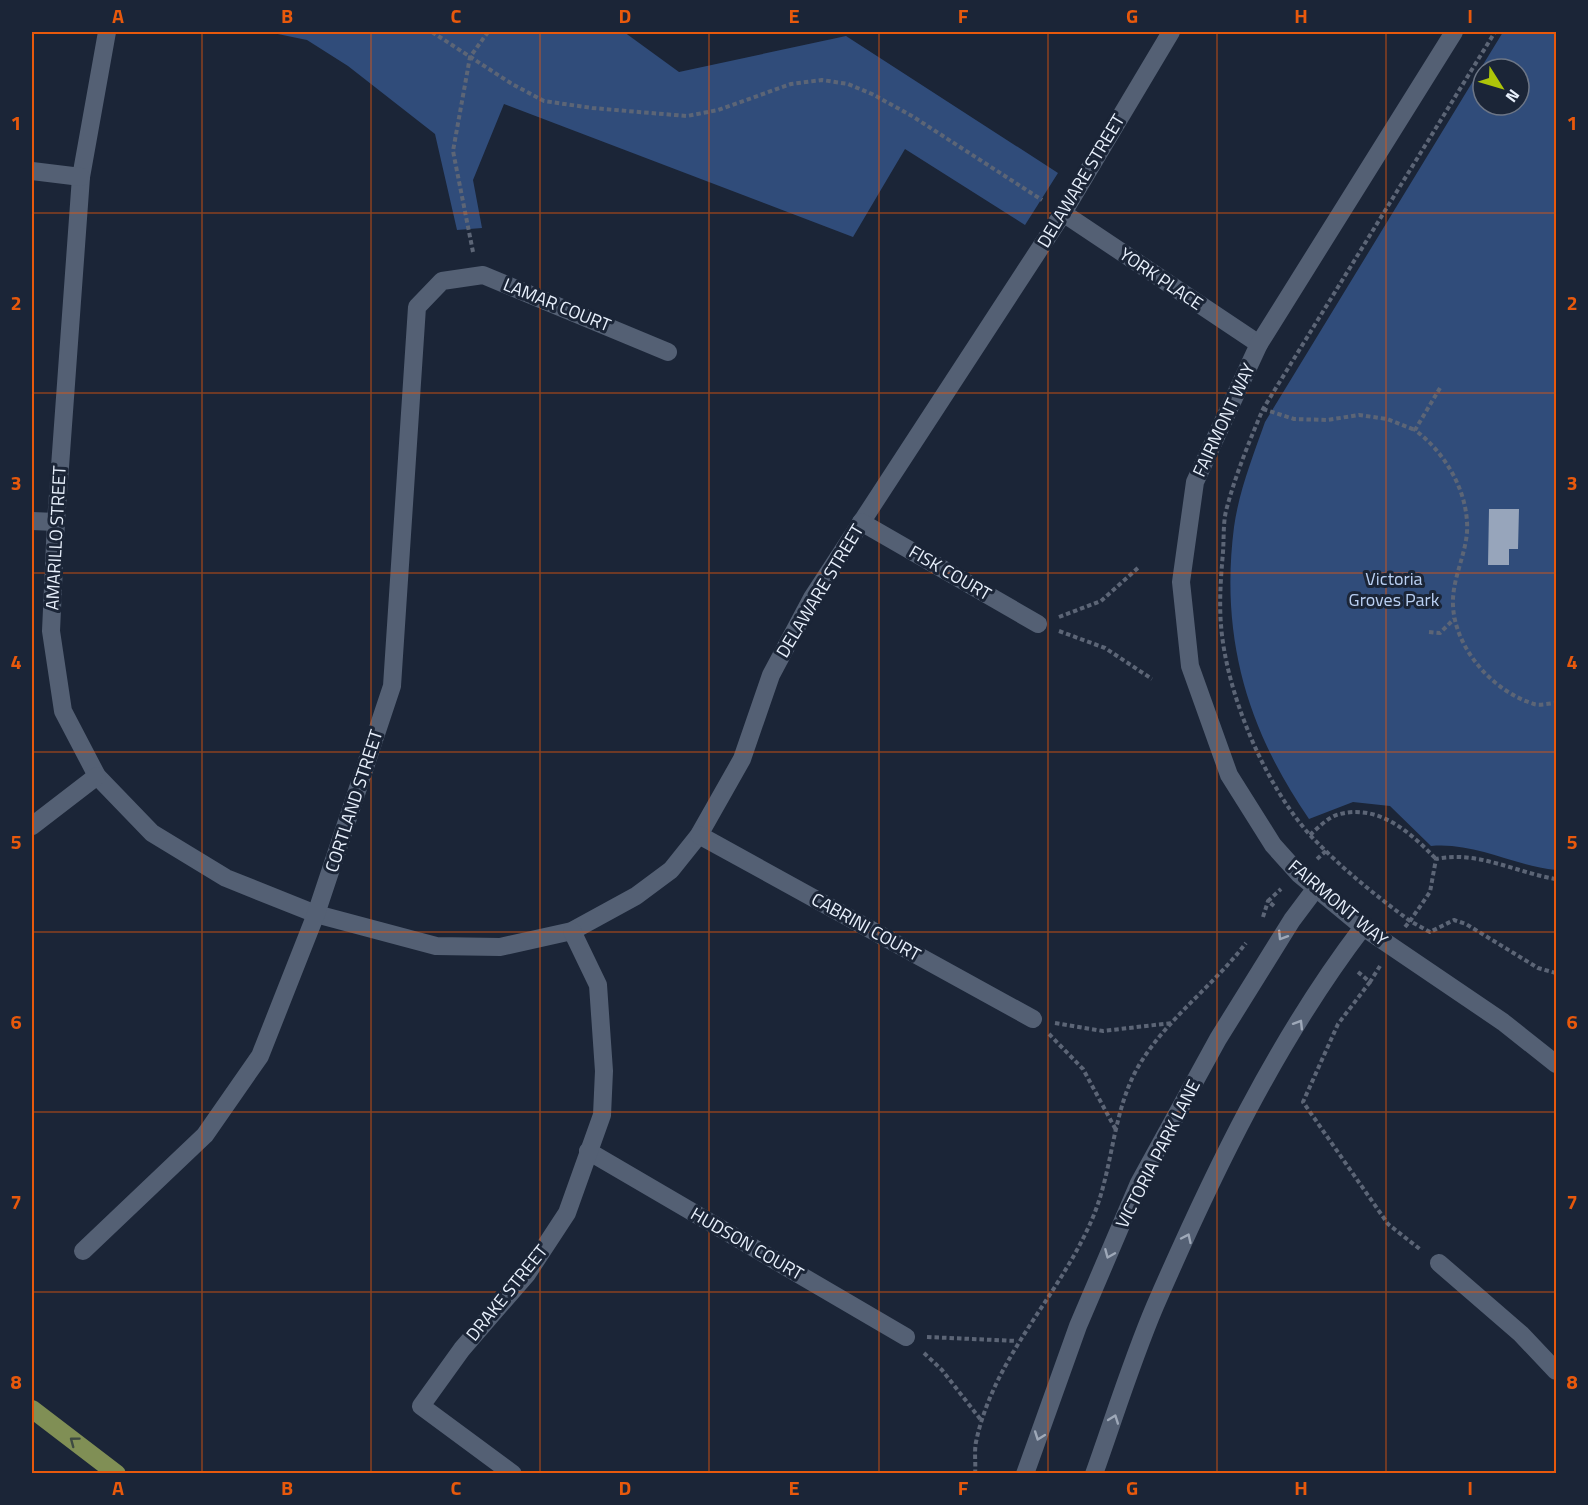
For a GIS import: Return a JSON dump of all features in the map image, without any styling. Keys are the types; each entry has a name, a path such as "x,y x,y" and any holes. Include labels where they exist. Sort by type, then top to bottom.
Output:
{"main road":[{"path":"32,1408 117,1473"}],"street":[{"name":"AMARILLO STREET","path":"107,32 81,177 56,522 51,631 63,711 97,776 152,834 226,878 316,914"},
{"name":"DELAWARE STREET","path":"316,914 436,946 500,947 572,931 636,896 671,870 699,835 742,759 771,675 812,598 1063,213 1171,32"},
{"name":"FAIRMONT WAY","path":"1454,32 1259,344 1194,482 1181,582 1190,666 1229,776 1273,845 1316,888 1363,927 1503,1022 1557,1064"},
{"path":"32,171 81,177"},
{"name":"YORK PLACE","path":"1063,213 1259,344"},
{"name":"LAMAR COURT","path":"442,281 483,275 668,352"},
{"name":"CORTLAND STREET","path":"83,1251 206,1135 260,1056 316,914 392,686 417,308 442,281"},
{"path":"32,520 56,522"},
{"name":"FISK COURT","path":"861,522 1038,624"},
{"path":"32,826 97,776"},
{"name":"CABRINI COURT","path":"699,835 1033,1019"},
{"name":"VICTORIA PARK LANE","path":"1025,1473 1078,1326 1139,1183 1218,1039 1292,920 1316,888"},
{"path":"1094,1473 1154,1308 1242,1123 1268,1074 1339,958 1363,927"},
{"name":"DRAKE STREET","path":"513,1473 421,1406 462,1349 527,1274 567,1213 602,1115 604,1071 598,985 572,931"},
{"name":"HUDSON COURT","path":"588,1150 906,1337"},
{"path":"1439,1263 1521,1334 1557,1371"}],"path":[{"path":"432,32 544,101 687,116 718,110 791,84 822,80 848,84 872,93 912,116 1063,213"},
{"path":"478,276 453,151 470,57 488,32"},
{"path":"1495,32 1263,409 1243,457 1226,513 1221,578 1221,626 1232,683 1253,740 1267,772 1310,835 1370,890 1410,921 1430,932 1454,920 1466,924 1538,968 1557,973"},
{"path":"1415,430 1440,388"},
{"path":"1263,409 1294,419 1327,420 1359,415 1387,418 1415,430 1427,439 1450,465 1467,523 1453,597 1454,620 1467,651 1488,676 1515,695 1536,705 1557,703"},
{"path":"1038,624 1101,601 1140,566"},
{"path":"1429,632 1440,633 1454,620"},
{"path":"1038,624 1105,648 1152,679"},
{"path":"1310,835 1340,814 1360,813 1390,819 1416,838 1436,859"},
{"path":"1436,859 1454,855 1483,860 1529,875 1557,879"},
{"path":"1410,921 1430,892 1436,859"},
{"path":"1260,925 1268,901"},
{"path":"975,1473 975,1444 982,1421 1017,1341 1081,1243 1102,1194 1128,1086 1141,1061 1172,1023 1215,981 1248,940"},
{"path":"1370,982 1338,1024 1303,1102 1388,1224 1439,1263"},
{"path":"1033,1019 1103,1031 1172,1023"},
{"path":"1033,1019 1083,1069 1116,1131"},
{"path":"906,1337 1017,1341"},
{"path":"906,1337 942,1370 982,1421"}],"green space":[{"path":"268,32 624,32 679,72 846,36 1058,173 1025,225 905,149 853,237 504,104 473,180 482,228 457,230 435,134 348,66 307,40"},
{"name":"Victoria Groves Park","path":"1503,32 1556,32 1556,870 1540,868 1479,851 1431,846 1390,806 1353,802 1309,819 1287,785 1254,716 1235,644 1231,606 1234,527 1251,461 1265,422 1471,84 1471,117 1531,117 1531,57 1488,57"}],"building":[{"path":"1489,509 1519,509 1518,549 1509,549 1509,565 1488,565"}]}
